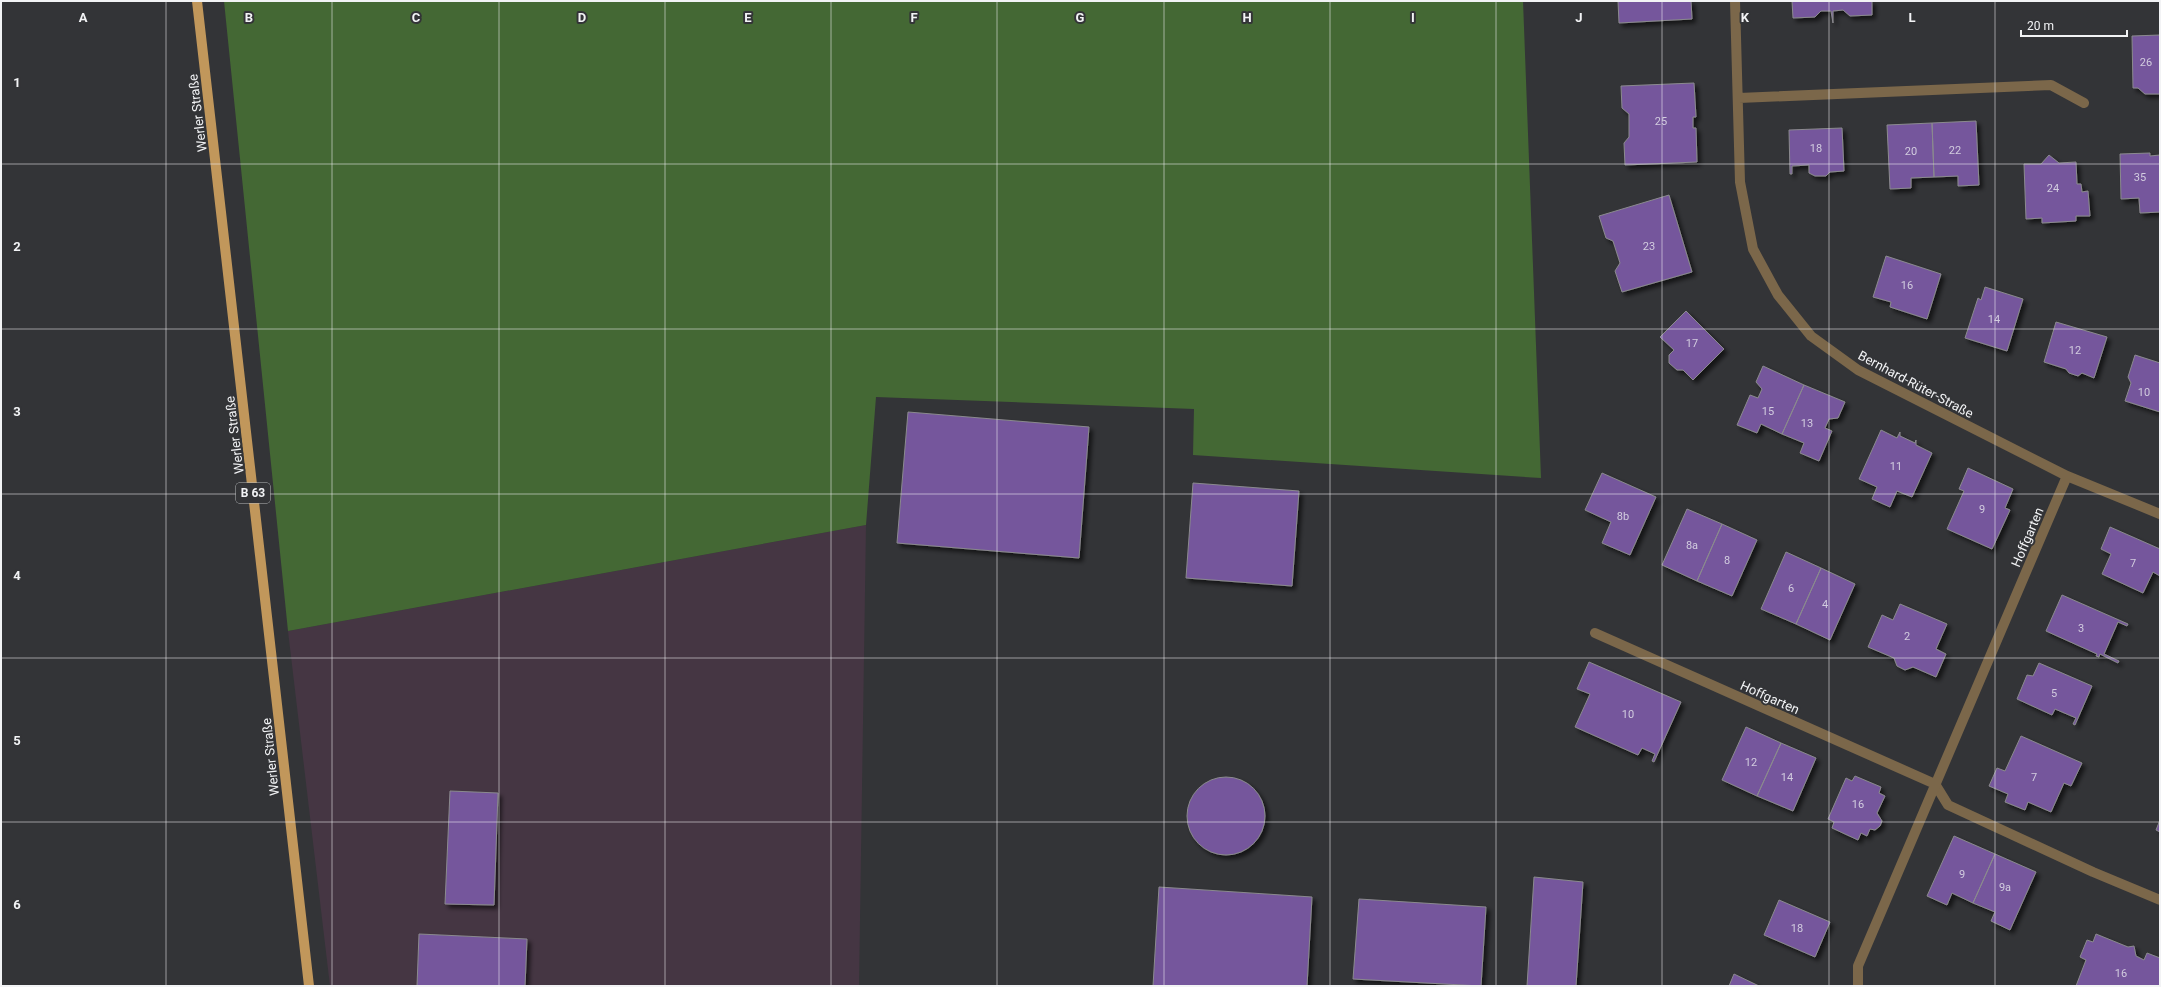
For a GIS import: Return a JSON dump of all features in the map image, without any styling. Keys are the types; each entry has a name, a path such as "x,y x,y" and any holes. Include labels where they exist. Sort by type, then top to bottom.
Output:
{"main road":[{"name":"Werler Straße","path":"197,1 309,986"}],"street":[{"name":"Bernhard-Rüter-Straße","path":"1735,1 1739,98 1740,182 1753,249 1778,296 1811,336 1858,370 2067,476 2160,514"},
{"path":"1739,98 2051,85 2084,103"},
{"name":"Hoffgarten","path":"1858,986 1858,966 2067,476"},
{"name":"Hoffgarten","path":"1595,633 1935,784"},
{"path":"1935,784 1948,805 2093,872 2160,900"}],"shaded area":[{"path":"866,525 859,986 330,986 288,631"}],"green space":[{"path":"224,1 1523,1 1541,478 1193,455 1194,409 876,397 866,525 288,631"}],"building":[{"path":"1618,1 1691,1 1692,19 1619,23"},
{"path":"1792,1 1872,1 1872,15 1850,16 1843,10 1833,11 1833,23 1831,11 1821,11 1815,17 1793,18"},
{"path":"2160,35 2160,94 2145,94 2138,88 2133,88 2132,36"},
{"path":"1694,83 1696,117 1693,117 1693,128 1696,128 1697,162 1625,165 1624,143 1629,137 1629,114 1622,108 1621,86"},
{"path":"1976,121 1979,185 1958,186 1958,176 1934,177 1932,123"},
{"path":"1932,123 1934,177 1911,178 1911,188 1890,189 1887,125"},
{"path":"1842,128 1844,171 1830,172 1826,176 1815,176 1809,173 1809,165 1792,166 1792,174 1790,174 1789,130"},
{"path":"2150,153 2150,156 2160,155 2160,212 2140,213 2139,198 2121,199 2120,154"},
{"path":"2049,155 2059,163 2076,162 2077,184 2081,184 2082,192 2088,191 2090,216 2076,216 2076,221 2042,223 2042,218 2026,219 2024,164 2041,164"},
{"path":"1669,195 1692,272 1622,292 1615,271 1620,263 1613,241 1606,238 1599,216"},
{"path":"1886,256 1941,274 1927,319 1890,307 1891,302 1873,297"},
{"path":"1985,287 2023,299 2007,351 1965,338 1978,298 1981,300"},
{"path":"1686,311 1724,349 1693,380 1683,370 1677,370 1669,363 1669,355 1674,350 1660,337"},
{"path":"2056,322 2107,337 2094,378 2082,373 2078,376 2069,373 2066,369 2044,362"},
{"path":"2135,355 2160,363 2160,412 2125,401 2131,383 2128,377"},
{"path":"1763,366 1804,385 1782,434 1761,424 1757,433 1737,425 1750,395 1758,398 1762,389 1756,382"},
{"path":"1804,385 1845,402 1838,418 1829,419 1825,428 1832,431 1819,461 1800,453 1804,443 1782,434"},
{"path":"908,412 1089,427 1079,558 897,543"},
{"path":"1881,430 1897,438 1900,432 1900,436 1915,443 1916,440 1916,445 1932,453 1912,497 1897,491 1890,507 1872,499 1877,487 1859,479"},
{"path":"1968,468 2013,489 2005,508 2010,510 1992,549 1947,529 1964,491 1959,489"},
{"path":"1602,473 1656,497 1630,555 1602,543 1611,522 1585,510"},
{"path":"1193,483 1299,491 1292,586 1186,578"},
{"path":"1687,509 1722,524 1697,581 1662,565"},
{"path":"1722,524 1757,540 1732,596 1697,581"},
{"path":"2110,527 2160,549 2160,576 2153,572 2143,593 2102,574 2111,554 2101,549"},
{"path":"1786,552 1821,568 1796,624 1761,609"},
{"path":"1821,568 1855,584 1830,640 1796,624"},
{"path":"2062,595 2128,624 2127,626 2118,622 2104,654 2119,661 2118,663 2100,654 2099,657 2096,656 2097,654 2046,631"},
{"path":"1900,604 1947,624 1936,649 1946,654 1936,677 1913,667 1905,670 1897,666 1894,658 1868,647 1882,615 1893,620"},
{"path":"1589,662 1681,702 1654,762 1652,761 1655,754 1642,748 1638,755 1575,727 1590,694 1577,689"},
{"path":"2039,663 2092,686 2075,725 2073,724 2076,718 2055,709 2052,715 2017,699 2027,675 2033,676"},
{"path":"1746,727 1781,743 1757,796 1722,780"},
{"path":"2021,736 2082,763 2071,786 2064,783 2051,812 2028,802 2025,810 2005,802 2008,794 1989,786 1997,768 2005,771"},
{"path":"1781,743 1816,758 1793,811 1757,796"},
{"path":"1855,776 1881,787 1879,793 1885,796 1877,813 1882,821 1880,826 1875,830 1870,829 1867,836 1861,833 1858,840 1832,828 1834,822 1828,819 1846,778 1852,781"},
{"path":"1218,777 1234,777 1248,783 1259,794 1265,808 1265,824 1259,838 1248,849 1234,855 1218,855 1204,849 1193,838 1187,824 1187,808 1193,794 1204,783"},
{"path":"450,791 498,793 494,905 445,904"},
{"path":"2160,820 2160,832 2156,830"},
{"path":"1954,836 1995,854 1973,903 1952,893 1947,905 1927,896"},
{"path":"1995,854 2036,872 2010,930 1991,921 1995,912 1973,903"},
{"path":"1534,877 1583,882 1576,986 1527,986"},
{"path":"1159,887 1312,897 1307,986 1153,986"},
{"path":"1359,899 1486,907 1481,986 1353,979"},
{"path":"1779,900 1830,922 1815,957 1764,935"},
{"path":"419,934 527,939 525,986 417,986"},
{"path":"2096,934 2128,947 2134,946 2136,956 2144,960 2147,953 2160,958 2160,986 2076,986 2086,960 2080,957 2087,940 2093,942"},
{"path":"1734,974 1759,986 1729,986"}]}
